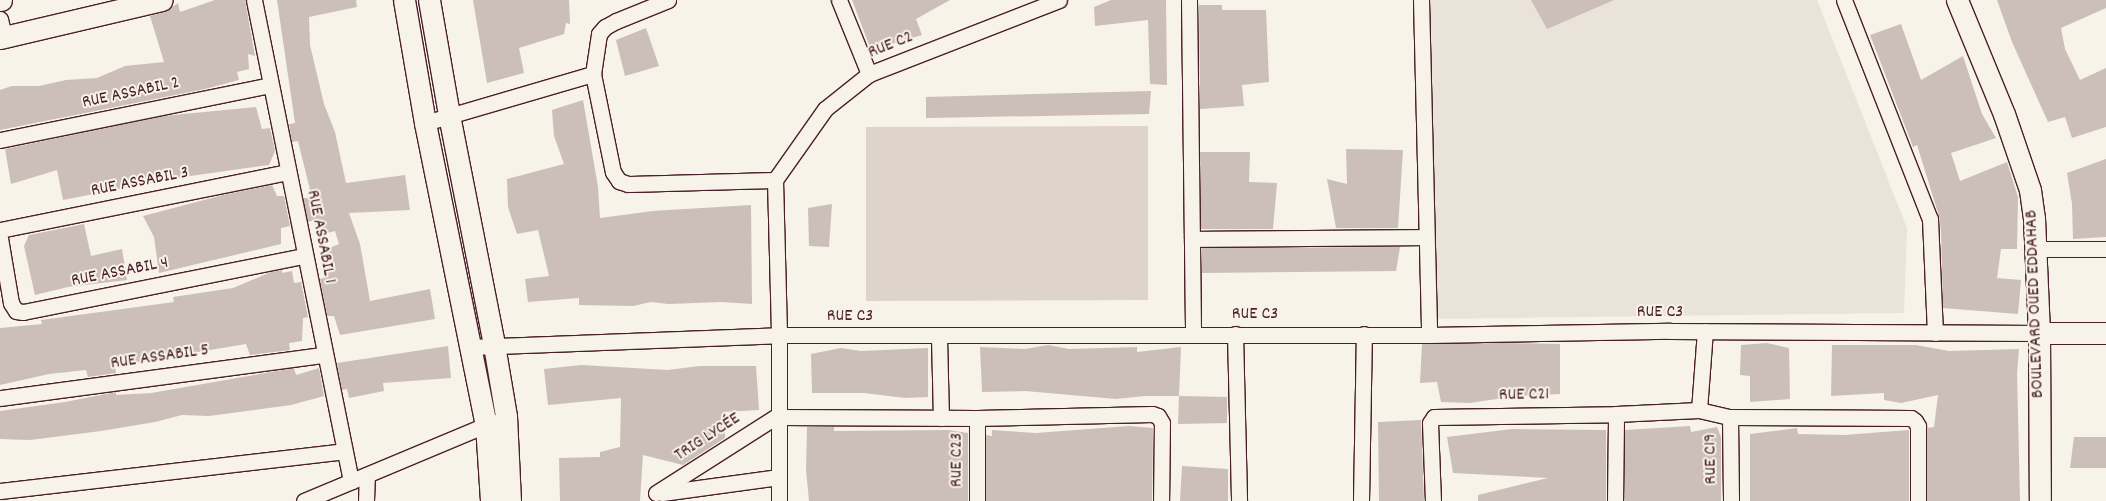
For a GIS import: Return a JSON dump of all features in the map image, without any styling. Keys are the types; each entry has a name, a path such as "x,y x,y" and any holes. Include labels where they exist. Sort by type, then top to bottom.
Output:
{"main road":[{"path":"1,32 162,0"},
{"path":"404,0 425,122 486,425 491,501"},
{"path":"430,0 449,115 506,416 510,501"},
{"name":"BOULEVARD OUED EDDAHAB","path":"1958,0 2022,162 2030,190 2036,248 2039,333 2040,501"},
{"path":"2039,333 2106,333"}],"street":[{"name":"RUE ASSABIL 1","path":"254,0 304,256 351,481"},
{"path":"668,0 616,21 605,27 598,34 593,74 614,172 619,181 628,184 775,180 779,335 779,501"},
{"path":"839,0 869,74"},
{"name":"RUE C2","path":"775,180 824,109 869,74 1059,0"},
{"path":"1189,0 1194,335"},
{"path":"1420,0 1428,335"},
{"path":"1844,0 1930,218 1935,332"},
{"path":"425,122 593,74"},
{"name":"RUE ASSABIL 2","path":"0,140 270,85"},
{"name":"RUE ASSABIL 3","path":"0,230 288,172"},
{"path":"1192,239 1425,237"},
{"name":"RUE ASSABIL 4","path":"0,238 11,303 16,311 23,312 304,256"},
{"path":"2036,248 2106,249"},
{"path":"1699,410 1706,332"},
{"name":"RUE C3","path":"471,347 779,335 939,337 1706,332 2039,333"},
{"path":"1235,334 1239,501"},
{"path":"1361,501 1364,334"},
{"path":"939,337 941,418"},
{"name":"RUE ASSABIL 5","path":"0,398 324,355"},
{"name":"RUE C21","path":"1433,501 1430,423 1434,417 1616,414 1699,410 1730,417 1911,418 1918,426 1918,501"},
{"path":"780,416 976,418 1152,414 1158,416 1162,423 1161,501"},
{"path":"1614,501 1616,414"},
{"path":"304,501 506,416"},
{"name":"TRIG LYCÉE","path":"656,497 780,416"},
{"name":"RUE C19","path":"1730,417 1731,501"},
{"name":"RUE C23","path":"976,418 977,501"},
{"path":"0,491 344,451"},
{"path":"366,501 367,475"},
{"path":"656,497 779,477"}],"shaded area":[{"path":"1425,0 1817,0 1907,228 1904,313 1428,319"},
{"path":"1148,126 1148,300 866,301 866,127"}],"building":[{"path":"215,0 245,0 255,56 248,54 249,69 237,72 239,80 205,89 0,130 0,90 12,86 39,86 66,80 97,78 125,66 164,62 150,16 165,12 178,3 180,12"},
{"path":"277,0 356,0 357,7 309,17 310,45 324,104 335,132 346,183 405,175 410,210 349,213 360,244 370,301 430,289 435,319 340,335 334,316 327,316 320,279 324,278 320,252 339,244 335,231 317,236 315,220 308,222 303,198 312,198 298,141 292,142 289,124 295,123"},
{"path":"473,0 569,0 570,24 566,23 564,34 519,48 524,73 487,83"},
{"path":"852,0 950,0 916,19 922,35 871,50"},
{"path":"1111,0 1166,0 1167,85 1150,84 1148,20 1095,26 1094,7"},
{"path":"1531,0 1614,0 1547,29"},
{"path":"1997,0 2106,0 2106,8 2061,28 2065,49 2080,80 2106,68 2106,127 2072,138 2065,117 2048,122 2012,42"},
{"path":"1199,5 1222,5 1222,10 1266,10 1269,82 1242,85 1244,106 1200,109"},
{"path":"1901,24 1921,80 1963,56 1982,114 1996,138 1951,153 1960,181 2007,162 2018,197 2017,249 2001,249 1997,278 2021,280 2018,314 1943,308 1939,216 1917,145 1913,147 1870,35"},
{"path":"646,28 659,66 625,76 616,40"},
{"path":"1151,91 1149,114 926,118 926,97"},
{"path":"583,100 598,187 600,218 653,211 751,205 752,304 722,302 668,304 651,302 633,306 579,305 579,298 528,302 525,279 549,276 538,230 517,234 508,207 507,179 564,164 554,136 552,110"},
{"path":"256,107 262,129 270,128 275,151 269,165 176,178 63,200 57,170 11,184 5,149 163,116"},
{"path":"1346,149 1403,150 1398,228 1336,228 1327,179 1347,184"},
{"path":"1200,152 1250,152 1249,182 1277,183 1273,229 1201,229"},
{"path":"2106,159 2106,237 2073,239 2072,204 2067,173"},
{"path":"272,185 277,196 284,196 290,226 281,228 281,244 159,273 154,237 143,216 223,195"},
{"path":"832,204 829,247 809,246 808,208"},
{"path":"84,224 91,256 122,249 127,280 68,287 35,295 24,246 29,235"},
{"path":"1400,247 1396,271 1202,273 1202,248"},
{"path":"282,270 282,273 292,271 294,283 301,282 308,317 303,318 302,341 289,343 290,350 250,355 246,344 115,366 116,373 88,377 86,370 49,374 0,385 0,328 42,324 41,320 174,302 173,297 233,288 271,272"},
{"path":"1767,343 1789,348 1790,399 1750,402 1750,376 1740,375 1741,345"},
{"path":"1422,344 1560,344 1560,394 1516,396 1470,403 1441,402 1437,382 1420,383"},
{"path":"1048,345 1069,349 1137,347 1137,352 1181,347 1179,396 1145,396 1116,399 1025,391 982,392 980,347 1025,349"},
{"path":"1832,345 1916,345 1949,351 2019,349 2017,373 2020,501 1927,501 1927,428 1934,427 1938,395 1901,403 1884,400 1884,393 1831,396"},
{"path":"448,346 451,378 383,383 384,391 349,398 347,389 342,390 337,363"},
{"path":"841,348 861,351 928,348 928,397 905,398 864,393 812,393 811,354"},
{"path":"581,365 667,370 700,366 756,366 759,410 725,412 725,438 683,465 643,455 640,501 560,501 559,458 600,457 600,452 620,447 621,398 548,405 544,369"},
{"path":"294,368 296,375 319,368 324,396 291,405 209,416 182,415 155,422 101,431 30,440 0,439 0,411 65,402 116,392 116,395 151,393"},
{"path":"1179,396 1227,397 1227,423 1178,424"},
{"path":"1421,420 1424,501 1379,501 1378,422"},
{"path":"1129,426 1153,428 1152,501 986,501 986,435 992,436 992,430 1036,433"},
{"path":"1690,426 1691,432 1717,427 1721,437 1721,501 1624,501 1625,430"},
{"path":"807,427 834,427 834,431 949,430 968,433 968,501 809,501 806,470"},
{"path":"1797,428 1798,434 1844,435 1909,430 1909,501 1750,501 1750,434"},
{"path":"1512,429 1606,430 1606,501 1478,501 1478,495 1548,478 1453,473 1447,437"},
{"path":"2074,437 2106,437 2106,468 2070,468"},
{"path":"1182,466 1228,469 1228,501 1180,501"}]}
